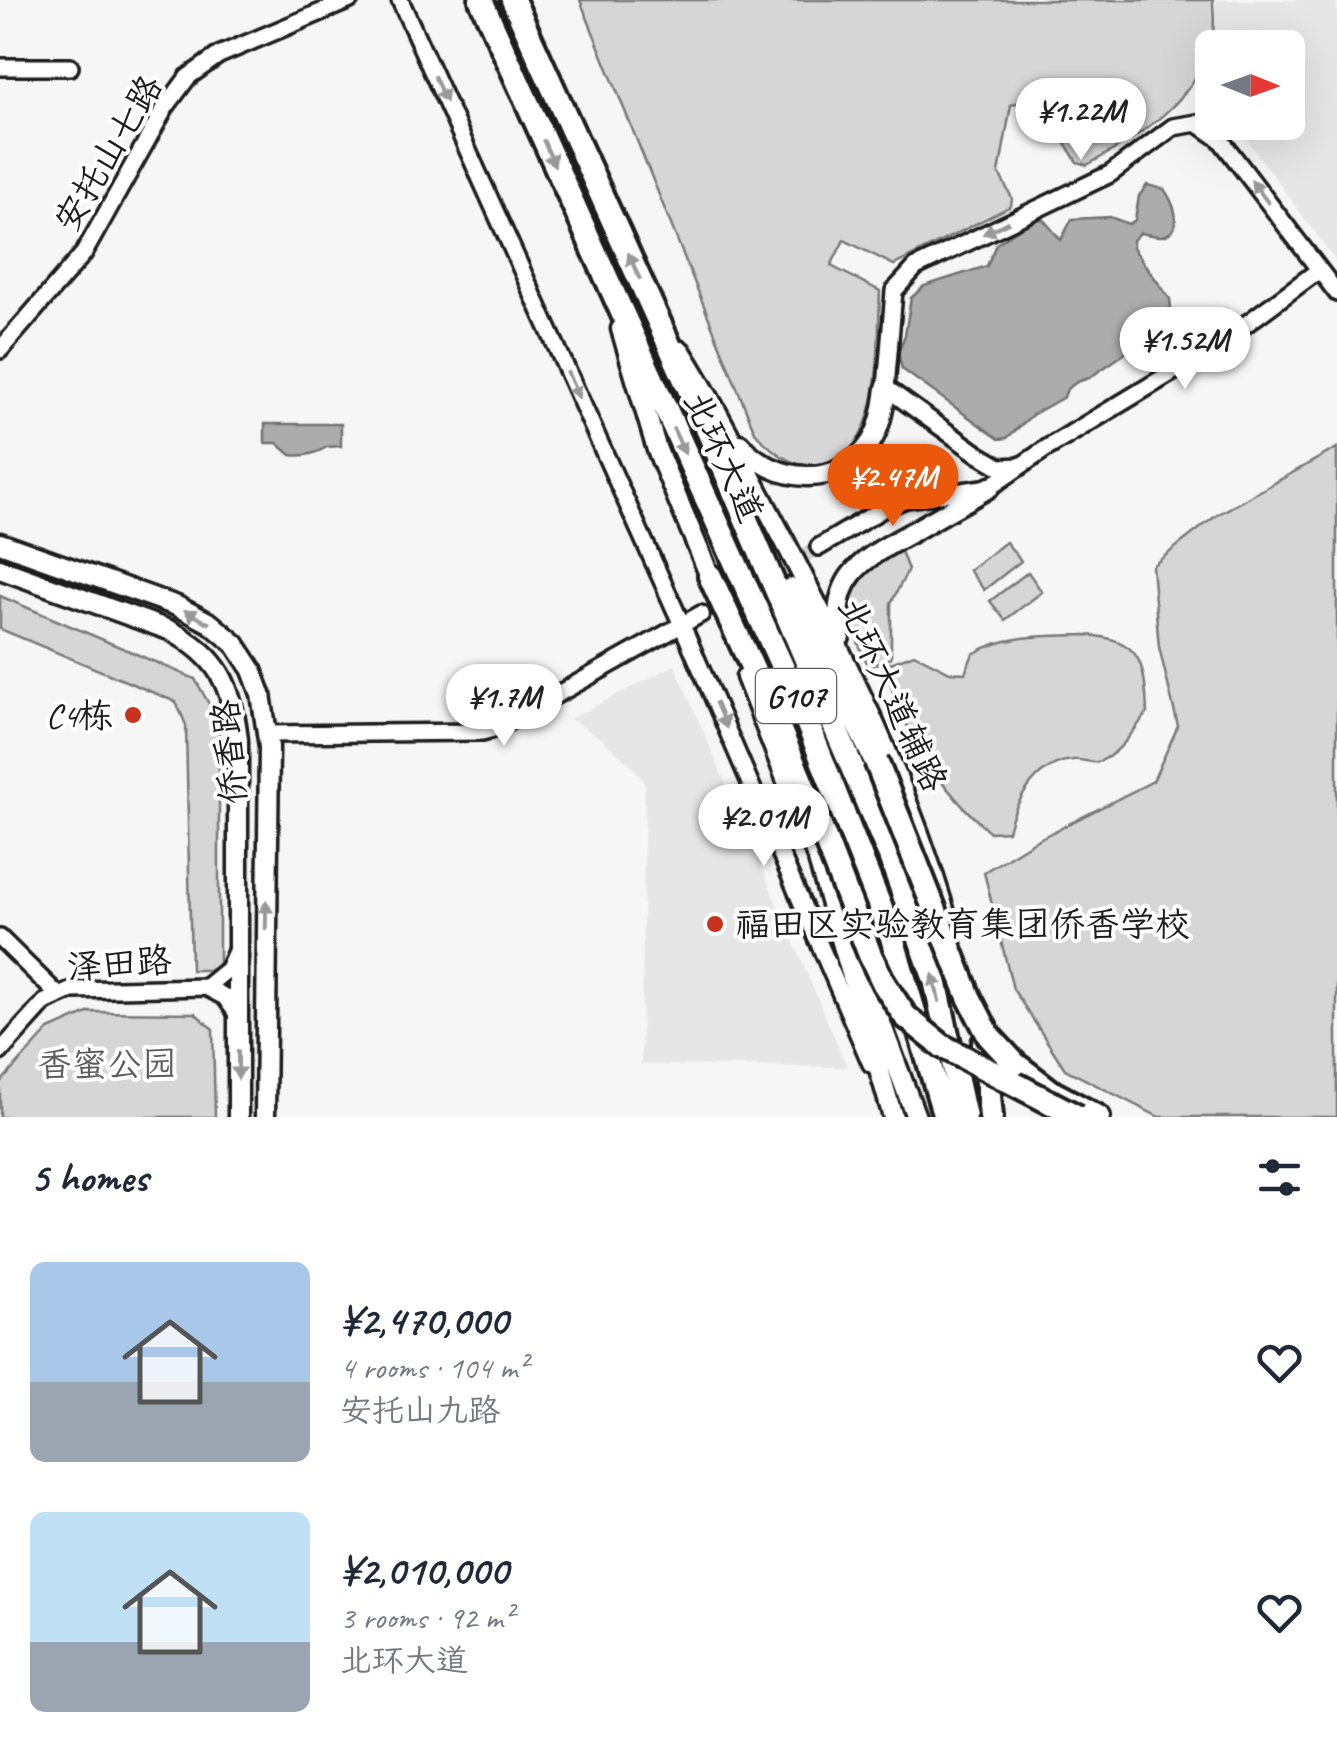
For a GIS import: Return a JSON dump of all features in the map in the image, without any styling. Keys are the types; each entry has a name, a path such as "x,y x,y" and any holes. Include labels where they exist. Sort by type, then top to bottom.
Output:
{"highway":[{"name":"北环大道","path":"480,0 806,718 873,882 916,1010 945,1117"},
{"name":"北环大道","path":"514,0 661,326 718,431 936,980 965,1117"},
{"path":"718,431 876,762 973,1008 1000,1052 1053,1093 1098,1117"},
{"path":"710,576 766,697 877,970 906,1016 942,1046 1078,1117"},
{"path":"984,1043 991,1117"}],"main road":[{"path":"610,288 657,450 710,576 762,722 916,1117"},
{"path":"718,431 751,457 780,473 830,473 852,462 870,443 886,388"},
{"name":"北环大道辅路","path":"718,431 846,657 903,786 935,876 984,1043 999,1117"},
{"path":"846,657 838,614 843,592 857,567 880,549 990,488"},
{"name":"侨香路","path":"0,543 177,606 210,623 235,644 252,670 261,694 267,734 265,1117"},
{"name":"侨香路","path":"0,569 169,630 194,643 224,679 234,704 238,740 238,1117"},
{"path":"818,860 892,1117"},
{"path":"239,973 266,974"},
{"path":"238,1011 265,1007"}],"street":[{"name":"安托山七路","path":"0,350 84,254 165,108 188,77 220,55 350,0"},
{"path":"400,0 682,625 885,1095"},
{"path":"0,66 70,67"},
{"path":"1019,466 1000,466 978,454 886,388 894,291 907,274 1110,174 1181,124 1197,123 1220,139 1337,293"},
{"path":"820,548 906,498 990,488 1019,466 1219,344 1319,270"},
{"path":"962,490 983,479 985,468 978,454"},
{"path":"267,734 482,732 496,728 701,614"},
{"path":"0,938 58,994"},
{"name":"泽田路","path":"206,987 228,969 238,943"},
{"name":"泽田路","path":"0,1052 58,994 80,989 206,987 225,997 238,1011"}],"shaded area":[{"path":"1216,0 1337,0 1337,263 1247,140 1305,140 1305,30 1214,30"},
{"path":"1147,185 1164,189 1176,220 1166,235 1140,233 1133,240 1133,248 1170,299 1171,309 1161,334 1077,382 1064,397 1032,415 1007,438 999,439 902,369 898,353 911,298 924,286 987,266 996,244 1032,220 1043,219 1061,240 1072,219 1110,217 1129,224 1135,220 1139,196"},
{"path":"265,424 341,424 341,446 291,455 277,443 265,443"},
{"name":"福田区实验教育集团侨香学校","path":"675,665 847,1067 641,1065 645,784 637,771 602,739 570,719"}],"green space":[{"path":"580,0 1213,0 1213,30 1195,30 1195,78 1148,128 1087,165 1077,162 1047,114 1024,100 1011,105 999,173 1012,198 1011,206 894,265 844,240 831,266 880,291 877,367 866,422 855,444 838,459 814,466 797,464 781,456 755,432"},
{"path":"1337,448 1337,1117 1159,1117 1065,1069 1013,989 984,872 1035,841 1153,781 1178,726 1159,647 1152,566 1217,515"},
{"path":"1006,542 1021,561 984,590 969,570"},
{"path":"901,551 908,570 891,603 891,658 869,667 854,630 852,599 866,573"},
{"path":"1028,572 1042,592 1005,620 990,601"},
{"path":"0,596 195,679 219,722 219,970 191,970 186,725 176,702 0,629"},
{"path":"1086,635 1118,642 1136,656 1144,680 1147,713 1105,759 1060,762 1039,775 1022,796 1008,831 990,832 955,797 925,757 901,712 885,665 914,654 950,672 965,673 973,654 986,647 1028,637"},
{"name":"香蜜公园","path":"90,1012 195,1013 213,1029 215,1117 0,1117 0,1083 49,1030"}],"tunnel":[{"path":"701,614 819,547"}],"place":[{"name":"C4栋","path":"133,715"},
{"name":"福田区实验教育集团侨香学校","path":"715,924"}]}
